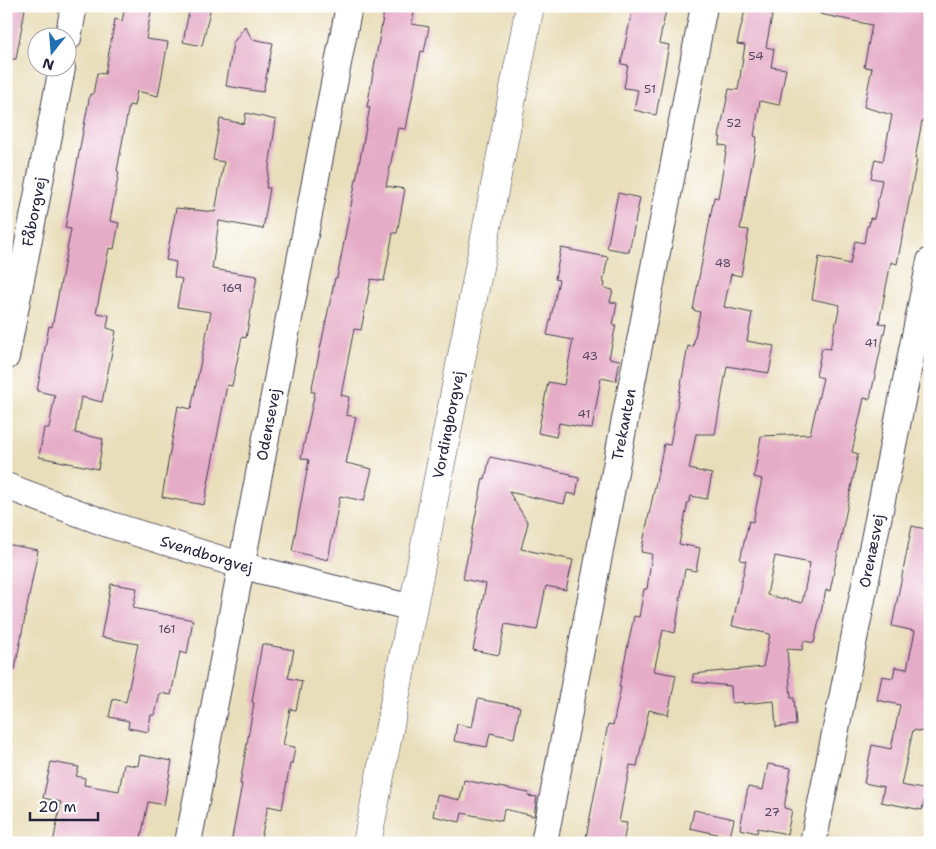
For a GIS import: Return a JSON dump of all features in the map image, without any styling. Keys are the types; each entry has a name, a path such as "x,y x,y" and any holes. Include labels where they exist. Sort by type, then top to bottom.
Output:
{"main road":[{"name":"Vordingborgvej","path":"367,843 530,6"}],"street":[{"path":"70,28 74,6"},
{"name":"Odensevej","path":"188,843 243,566 349,6"},
{"name":"Trekanten","path":"544,843 704,6"},
{"name":"Fåborgvej","path":"6,357 60,78"},
{"name":"Orenæsvej","path":"813,843 930,261"},
{"name":"Svendborgvej","path":"6,486 108,524 243,566 413,608"}],"building":[{"path":"6,6 25,9 16,59 6,59"},
{"path":"125,6 152,6 146,39 168,42 158,96 137,91 134,106 129,105 117,171 119,172 110,221 119,223 114,249 109,248 96,313 109,315 107,328 116,331 102,402 81,397 75,433 103,439 98,469 39,457 44,428 49,428 55,395 37,391 49,326 52,327 71,229 65,228 90,94 93,94 97,73 105,74 115,19 122,21"},
{"path":"190,6 211,6 202,46 183,42"},
{"path":"385,6 415,6 412,24 429,27 424,52 421,51 406,129 398,128 386,186 405,189 397,233 393,233 384,281 371,279 361,330 354,329 341,395 349,397 346,415 356,417 346,463 372,469 364,501 340,496 328,560 292,551 309,460 301,458 315,392 311,392 335,278 337,278 370,107 367,107"},
{"path":"633,6 667,6 659,43 669,45 656,115 634,110 638,90 624,88 628,65 621,64"},
{"path":"746,6 774,6 766,47 774,49 771,67 786,69 779,105 760,101 754,136 757,137 740,229 749,230 741,276 731,274 724,307 752,313 747,341 774,346 769,373 727,366 715,434 696,434 689,469 712,474 707,499 691,496 688,502 679,544 700,548 696,571 685,569 675,633 663,630 654,671 676,675 668,715 649,710 637,766 630,765 619,822 627,823 623,843 585,843 608,724 613,725 634,616 639,617 644,589 647,589 652,554 641,552 664,444 670,445 688,346 693,347 700,312 693,310 714,197 718,198 727,146 719,145 721,137 719,137 729,89 738,90 745,45 737,44"},
{"path":"821,6 930,6 930,101 926,121 922,121 915,159 917,160 897,264 891,262 879,323 886,324 870,399 864,398 852,452 858,454 830,591 826,590 814,643 804,641 802,650 787,649 791,698 794,698 796,725 776,727 774,701 743,704 743,702 732,703 731,686 693,682 693,674 763,667 770,634 732,626 746,561 740,560 749,521 753,522 762,479 754,477 761,436 810,434 823,378 816,376 822,348 830,349 840,305 812,299 819,257 850,264 855,241 864,243 870,218 874,219 882,180 871,178 875,159 883,161 892,115 864,107 872,68 864,67 872,25 820,14","holes":["775,556 810,563 802,603 767,595"]},
{"path":"245,26 252,39 273,43 263,92 226,86 233,43"},
{"path":"246,113 276,120 266,188 270,188 263,229 219,221 212,269 257,276 246,338 242,337 232,386 227,385 204,505 162,497 178,406 191,409 211,312 177,307 182,279 174,277 176,262 166,260 176,208 215,212 224,162 213,160 220,119 244,124"},
{"path":"618,193 640,198 629,252 607,248"},
{"path":"561,248 608,257 603,282 605,283 604,288 613,290 610,302 617,303 613,325 616,325 609,358 620,360 616,381 601,378 592,429 559,423 556,437 538,433 548,382 564,385 573,340 547,335 559,280 555,279"},
{"path":"490,457 571,474 570,476 579,478 576,495 567,493 564,504 509,492 528,523 521,549 573,560 566,590 546,586 537,630 505,624 499,655 473,650 486,584 463,579 483,478 485,479"},
{"path":"912,526 930,530 930,733 913,730 901,785 927,790 922,810 881,802 884,787 864,783 872,745 891,749 900,705 877,700 882,676 893,678 895,667 907,669 915,631 892,626"},
{"path":"6,544 38,550 15,669 6,668"},
{"path":"111,584 137,588 133,608 193,620 187,654 180,652 171,695 160,693 155,715 151,715 148,732 128,728 129,721 109,717 113,699 126,702 138,644 101,637"},
{"path":"262,644 294,650 288,678 302,681 296,710 290,709 283,745 295,747 282,809 268,806 260,843 231,843 242,784 240,784"},
{"path":"478,699 520,707 514,738 490,733 487,747 454,741 457,724 472,727"},
{"path":"140,755 172,761 164,805 148,802 140,843 53,843 61,802 43,798 51,762 79,767 76,776 85,778 84,785 119,791 124,764 138,766"},
{"path":"768,764 791,768 784,808 792,810 787,834 758,828 757,833 740,829 748,787 763,790"},
{"path":"464,780 529,793 528,796 537,797 534,816 504,809 502,821 462,813 460,822 433,816 437,795 460,800"},
{"path":"694,810 734,819 730,837 690,828"}]}
